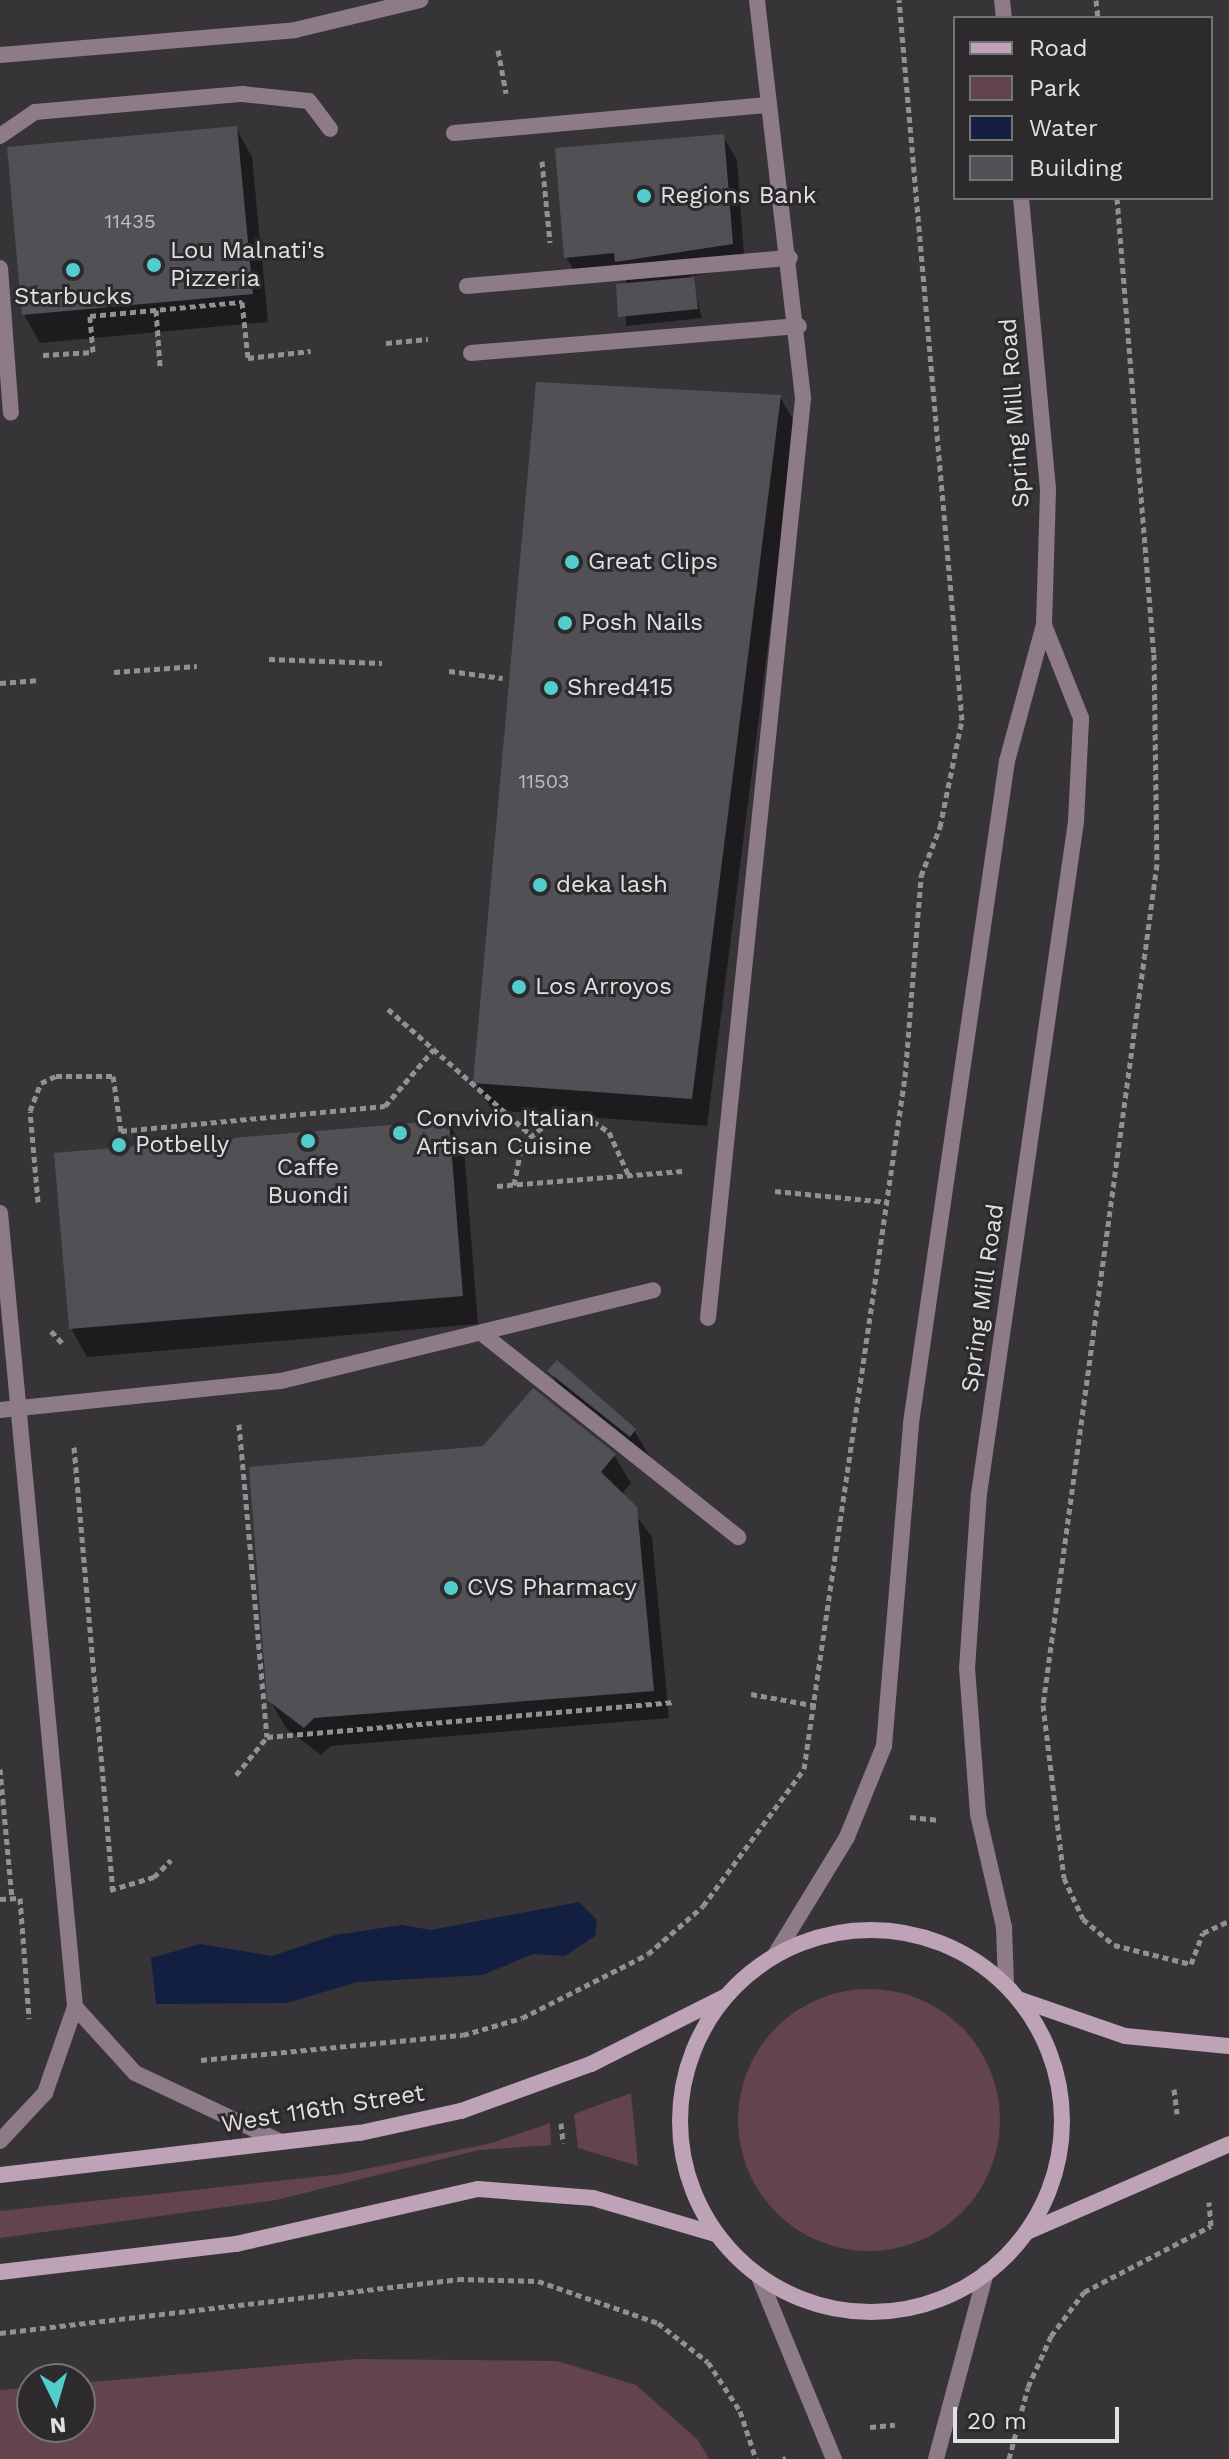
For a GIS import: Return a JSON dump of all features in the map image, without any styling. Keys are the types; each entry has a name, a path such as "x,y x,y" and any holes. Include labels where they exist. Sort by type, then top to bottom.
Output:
{"main road":[{"path":"908,1934 967,1954 1006,1984 1021,2000 1053,2060 1064,2114 1050,2194 1027,2232 986,2273 956,2294 908,2310 856,2313 806,2302 760,2279 715,2234 685,2164 681,2088 697,2040 725,1997 775,1955 821,1936 908,1934"},
{"name":"West 116th Street","path":"0,2175 281,2142 461,2111 591,2064 725,1997"},
{"path":"1021,2000 1125,2036 1229,2046"},
{"path":"1027,2232 1229,2144"},
{"path":"0,2272 236,2244 478,2189 593,2198 715,2234"}],"street":[{"path":"0,55 295,30 420,0"},
{"path":"708,1318 771,745 803,398 799,326 767,105 757,0"},
{"path":"0,136 35,112 242,94 309,101 330,129"},
{"path":"454,133 767,105"},
{"name":"Spring Mill Road","path":"775,1955 854,1824 884,1746 911,1423 1007,761 1044,625 1048,489 1021,200"},
{"path":"467,286 790,258"},
{"path":"0,268 11,413"},
{"path":"471,353 799,326"},
{"name":"Spring Mill Road","path":"1006,1984 1004,1927 973,1772 967,1669 979,1494 1076,822 1081,718 1044,625"},
{"path":"0,1213 75,2007 45,2093 0,2141"},
{"path":"0,1410 281,1381 484,1335 653,1290"},
{"path":"484,1335 738,1537"},
{"path":"75,2007 135,2073 281,2142"},
{"path":"936,2459 986,2273"},
{"path":"760,2279 834,2459"}],"path":[{"path":"135,2073 326,2045 463,2035 522,2018 648,1954 703,1906 804,1769 818,1706 887,1202 921,876 962,720 899,0"},
{"path":"498,50 508,105"},
{"path":"526,155 541,154 550,244 539,245"},
{"path":"1117,200 1154,654 1157,864 1043,1705 1064,1878 1083,1919 1114,1945 1191,1964 1203,1933 1229,1921"},
{"path":"28,357 93,352 90,316 242,302 248,358 311,351"},
{"path":"156,310 160,366"},
{"path":"386,343 428,339"},
{"path":"269,659 382,663"},
{"path":"114,672 197,666"},
{"path":"449,671 503,678"},
{"path":"0,683 40,680"},
{"path":"388,1009 530,1134"},
{"path":"39,1220 30,1111 41,1083 56,1076 113,1076 121,1131 385,1106 434,1049"},
{"path":"514,1185 515,1163 530,1134 555,1117 593,1121 623,1151 629,1176"},
{"path":"497,1186 682,1171"},
{"path":"775,1191 887,1202"},
{"path":"48,1313 62,1343"},
{"path":"236,1775 267,1737 239,1424"},
{"path":"74,1447 113,1889"},
{"path":"751,1694 818,1706"},
{"path":"267,1737 674,1702"},
{"path":"0,1769 12,1898"},
{"path":"910,1817 937,1820"},
{"path":"103,1906 101,1890 154,1877 171,1860"},
{"path":"0,1899 20,1898 29,2033"},
{"path":"1174,2089 1177,2114"},
{"path":"561,2123 563,2143"},
{"path":"1009,2459 1028,2387 1051,2336 1084,2292 1211,2226 1209,2202"},
{"path":"0,2333 458,2279 538,2281 658,2323 708,2362 740,2411 756,2459"},
{"path":"870,2427 895,2425"}],"green space":[{"path":"856,1989 882,1989 907,1994 931,2004 962,2027 985,2058 995,2082 1000,2120 995,2158 985,2182 962,2213 931,2236 907,2246 882,2251 856,2251 831,2246 807,2236 776,2213 753,2182 743,2158 738,2133 738,2107 743,2082 753,2058 776,2027 807,2004 831,1994"},
{"path":"631,2093 638,2166 578,2148 574,2114"},
{"path":"550,2123 551,2145 479,2150 276,2200 0,2238 0,2211 341,2174 492,2143"},
{"path":"357,2359 557,2361 636,2385 698,2440 709,2459 0,2459 0,2390 16,2388 16,2443 96,2443 96,2382"}],"water":[{"path":"579,1902 597,1920 595,1936 565,1956 533,1954 483,1975 357,1982 287,2003 156,2004 151,1958 200,1944 272,1956 335,1935 401,1925 431,1930"}],"building":[{"path":"237,126 253,294 22,315 7,147"},
{"name":"Regions Bank","path":"724,134 733,244 615,262 614,253 564,258 555,148"},
{"path":"694,277 698,309 618,317 616,284"},
{"path":"536,382 781,395 692,1099 473,1083"},
{"path":"449,1120 463,1296 69,1329 54,1153"},
{"path":"557,1360 636,1429 630,1437 547,1371"},
{"name":"CVS Pharmacy","path":"533,1388 616,1454 601,1472 637,1507 654,1691 314,1718 304,1728 267,1700 249,1467 483,1446"}],"place":[{"name":"Regions Bank","path":"644,196"},
{"name":"Lou Malnati's Pizzeria","path":"154,265"},
{"name":"Starbucks","path":"73,270"},
{"name":"Great Clips","path":"572,562"},
{"name":"Posh Nails","path":"565,623"},
{"name":"Shred415","path":"551,688"},
{"name":"deka lash","path":"540,885"},
{"name":"Los Arroyos","path":"519,987"},
{"name":"Convivio Italian Artisan Cuisine","path":"400,1133"},
{"name":"Caffe Buondi","path":"308,1141"},
{"name":"Potbelly","path":"119,1145"},
{"name":"CVS Pharmacy","path":"451,1588"}]}
